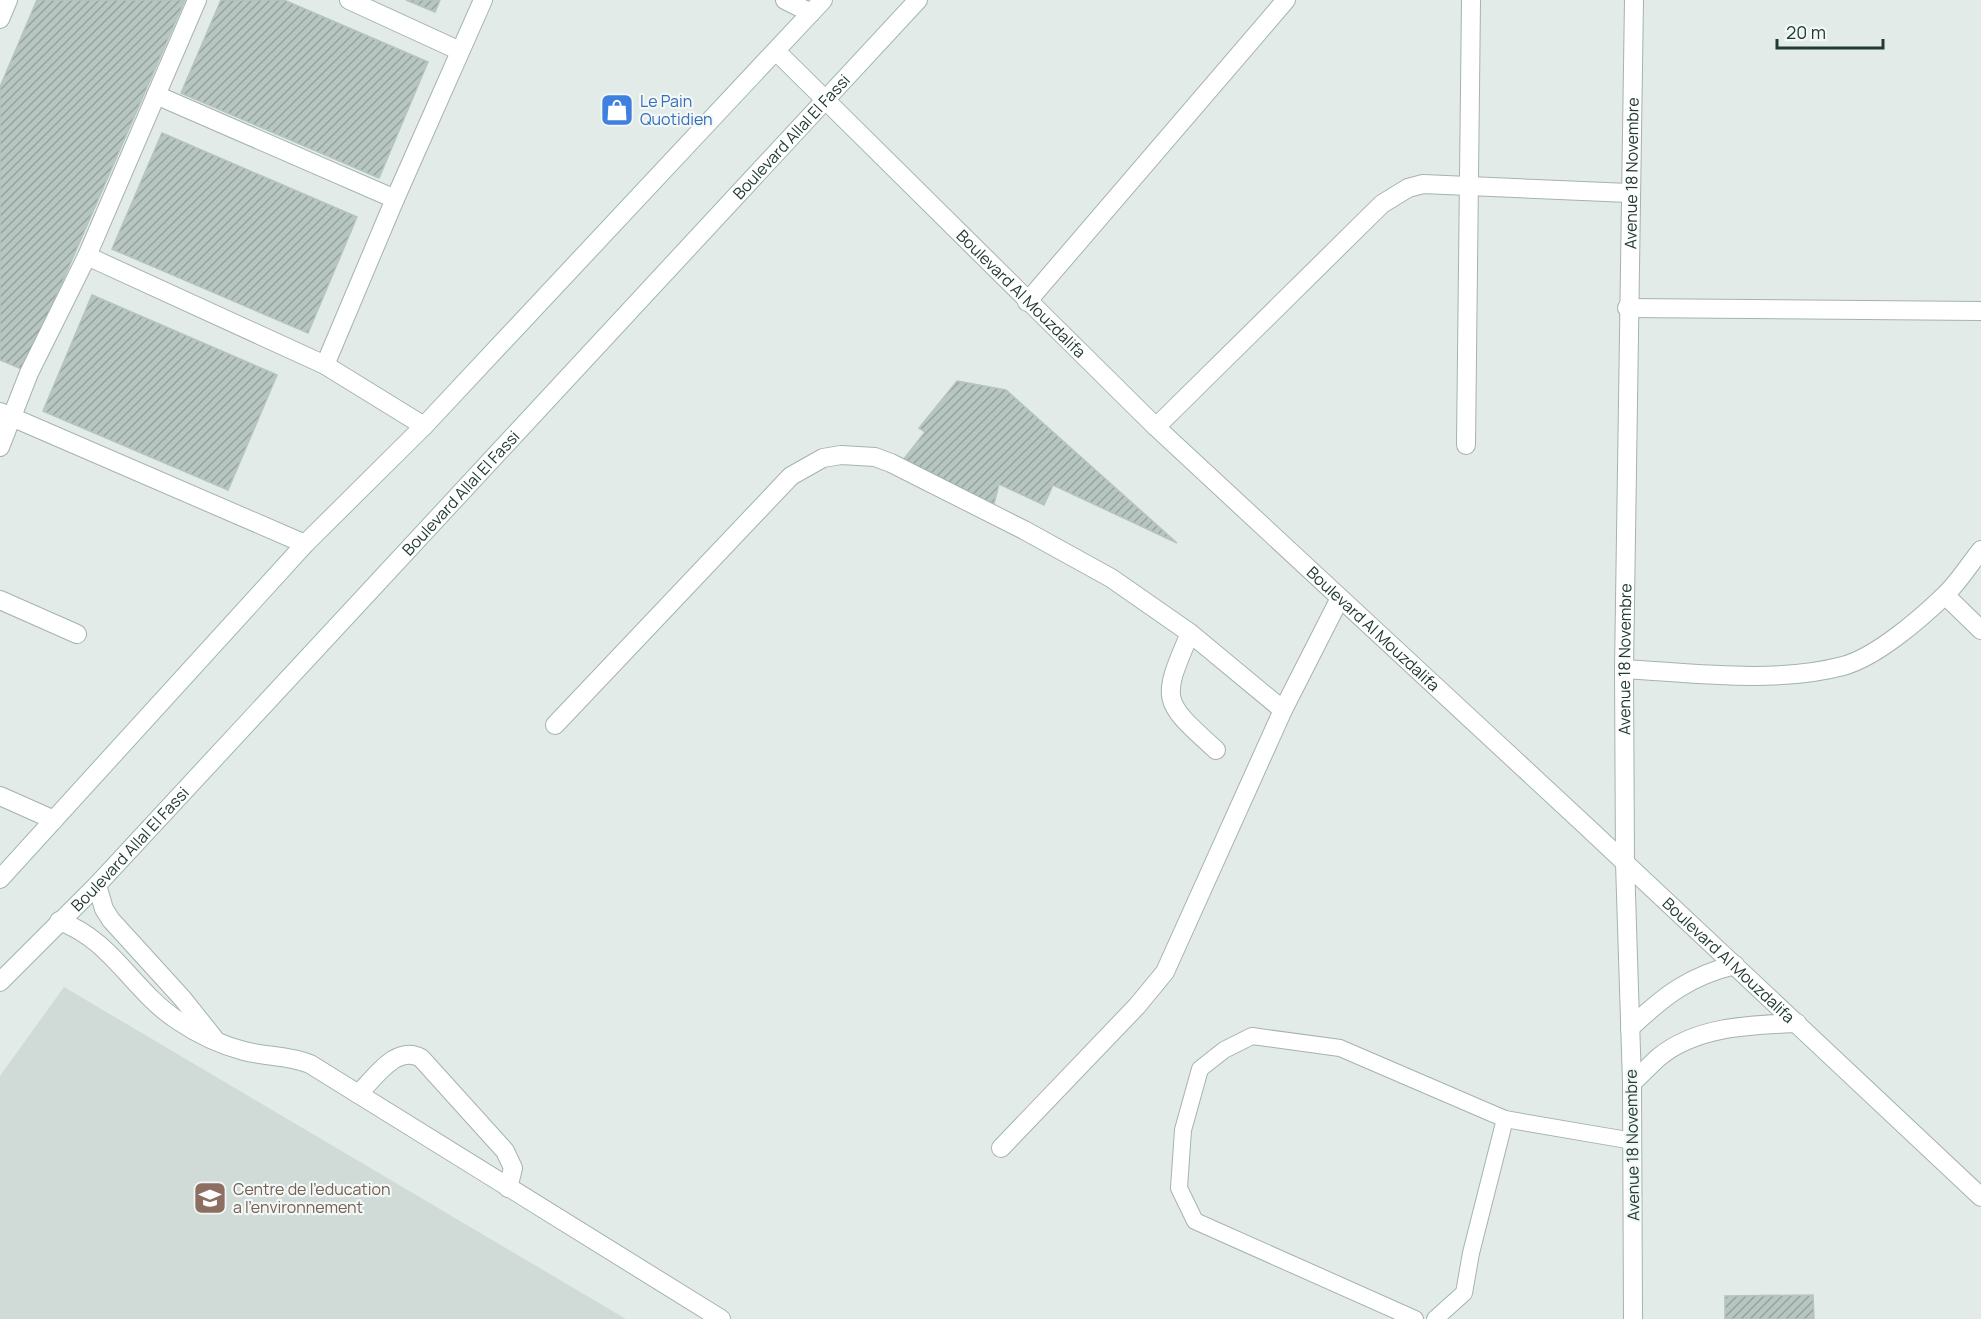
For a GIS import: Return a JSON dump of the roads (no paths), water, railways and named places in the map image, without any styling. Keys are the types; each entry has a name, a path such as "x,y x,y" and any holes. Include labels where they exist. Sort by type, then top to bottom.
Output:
{"street":[{"path":"0,19 8,0"},
{"path":"0,447 7,414 87,256 197,0"},
{"path":"349,0 460,51"},
{"path":"325,365 394,199 483,0"},
{"path":"785,0 818,6"},
{"name":"Boulevard Allal El Fassi","path":"0,982 97,885 918,0"},
{"path":"1027,302 1286,0"},
{"path":"1466,446 1471,0"},
{"name":"Avenue 18 Novembre","path":"1634,0 1627,308 1624,669 1624,863 1632,1083 1634,1319"},
{"path":"0,879 305,544 424,426 818,6"},
{"name":"Boulevard Al Mouzdalifa","path":"776,51 1027,302 1156,427 1981,1197"},
{"path":"156,94 394,199"},
{"path":"1156,427 1382,204 1408,188 1423,184 1629,193"},
{"path":"87,256 325,365 424,426"},
{"path":"1627,308 1981,311"},
{"path":"7,414 305,544"},
{"path":"555,725 791,476 823,459 841,455 875,457 891,463 1014,524 1111,578 1190,633 1283,710"},
{"path":"1624,669 1713,675 1801,674 1845,666 1887,643 1945,595 1981,550"},
{"path":"1945,595 1981,630"},
{"path":"1001,1148 1137,1006 1165,972 1283,710 1340,598"},
{"path":"0,600 77,634"},
{"path":"1190,633 1170,679 1169,691 1179,716 1216,750"},
{"path":"0,796 54,820"},
{"path":"97,885 104,909 111,920 182,998 214,1038"},
{"path":"59,921 82,931 102,946 175,1019 244,1051 296,1058 721,1319"},
{"path":"1630,1028 1682,984 1705,972 1735,965"},
{"path":"1632,1083 1660,1056 1701,1035 1740,1025 1797,1023"},
{"path":"358,1094 399,1055 413,1054 422,1058 505,1151 513,1168 508,1188"}],"lane":[{"path":"1415,1319 1196,1221 1179,1188 1183,1130 1200,1070 1224,1050 1251,1036 1340,1048 1505,1119 1633,1141"},
{"path":"1436,1319 1464,1293 1471,1253 1505,1119"}],"place":[{"name":"Le Pain Quotidien","path":"617,110"},
{"name":"Centre de l'education a l'environnement","path":"210,1198"}]}
